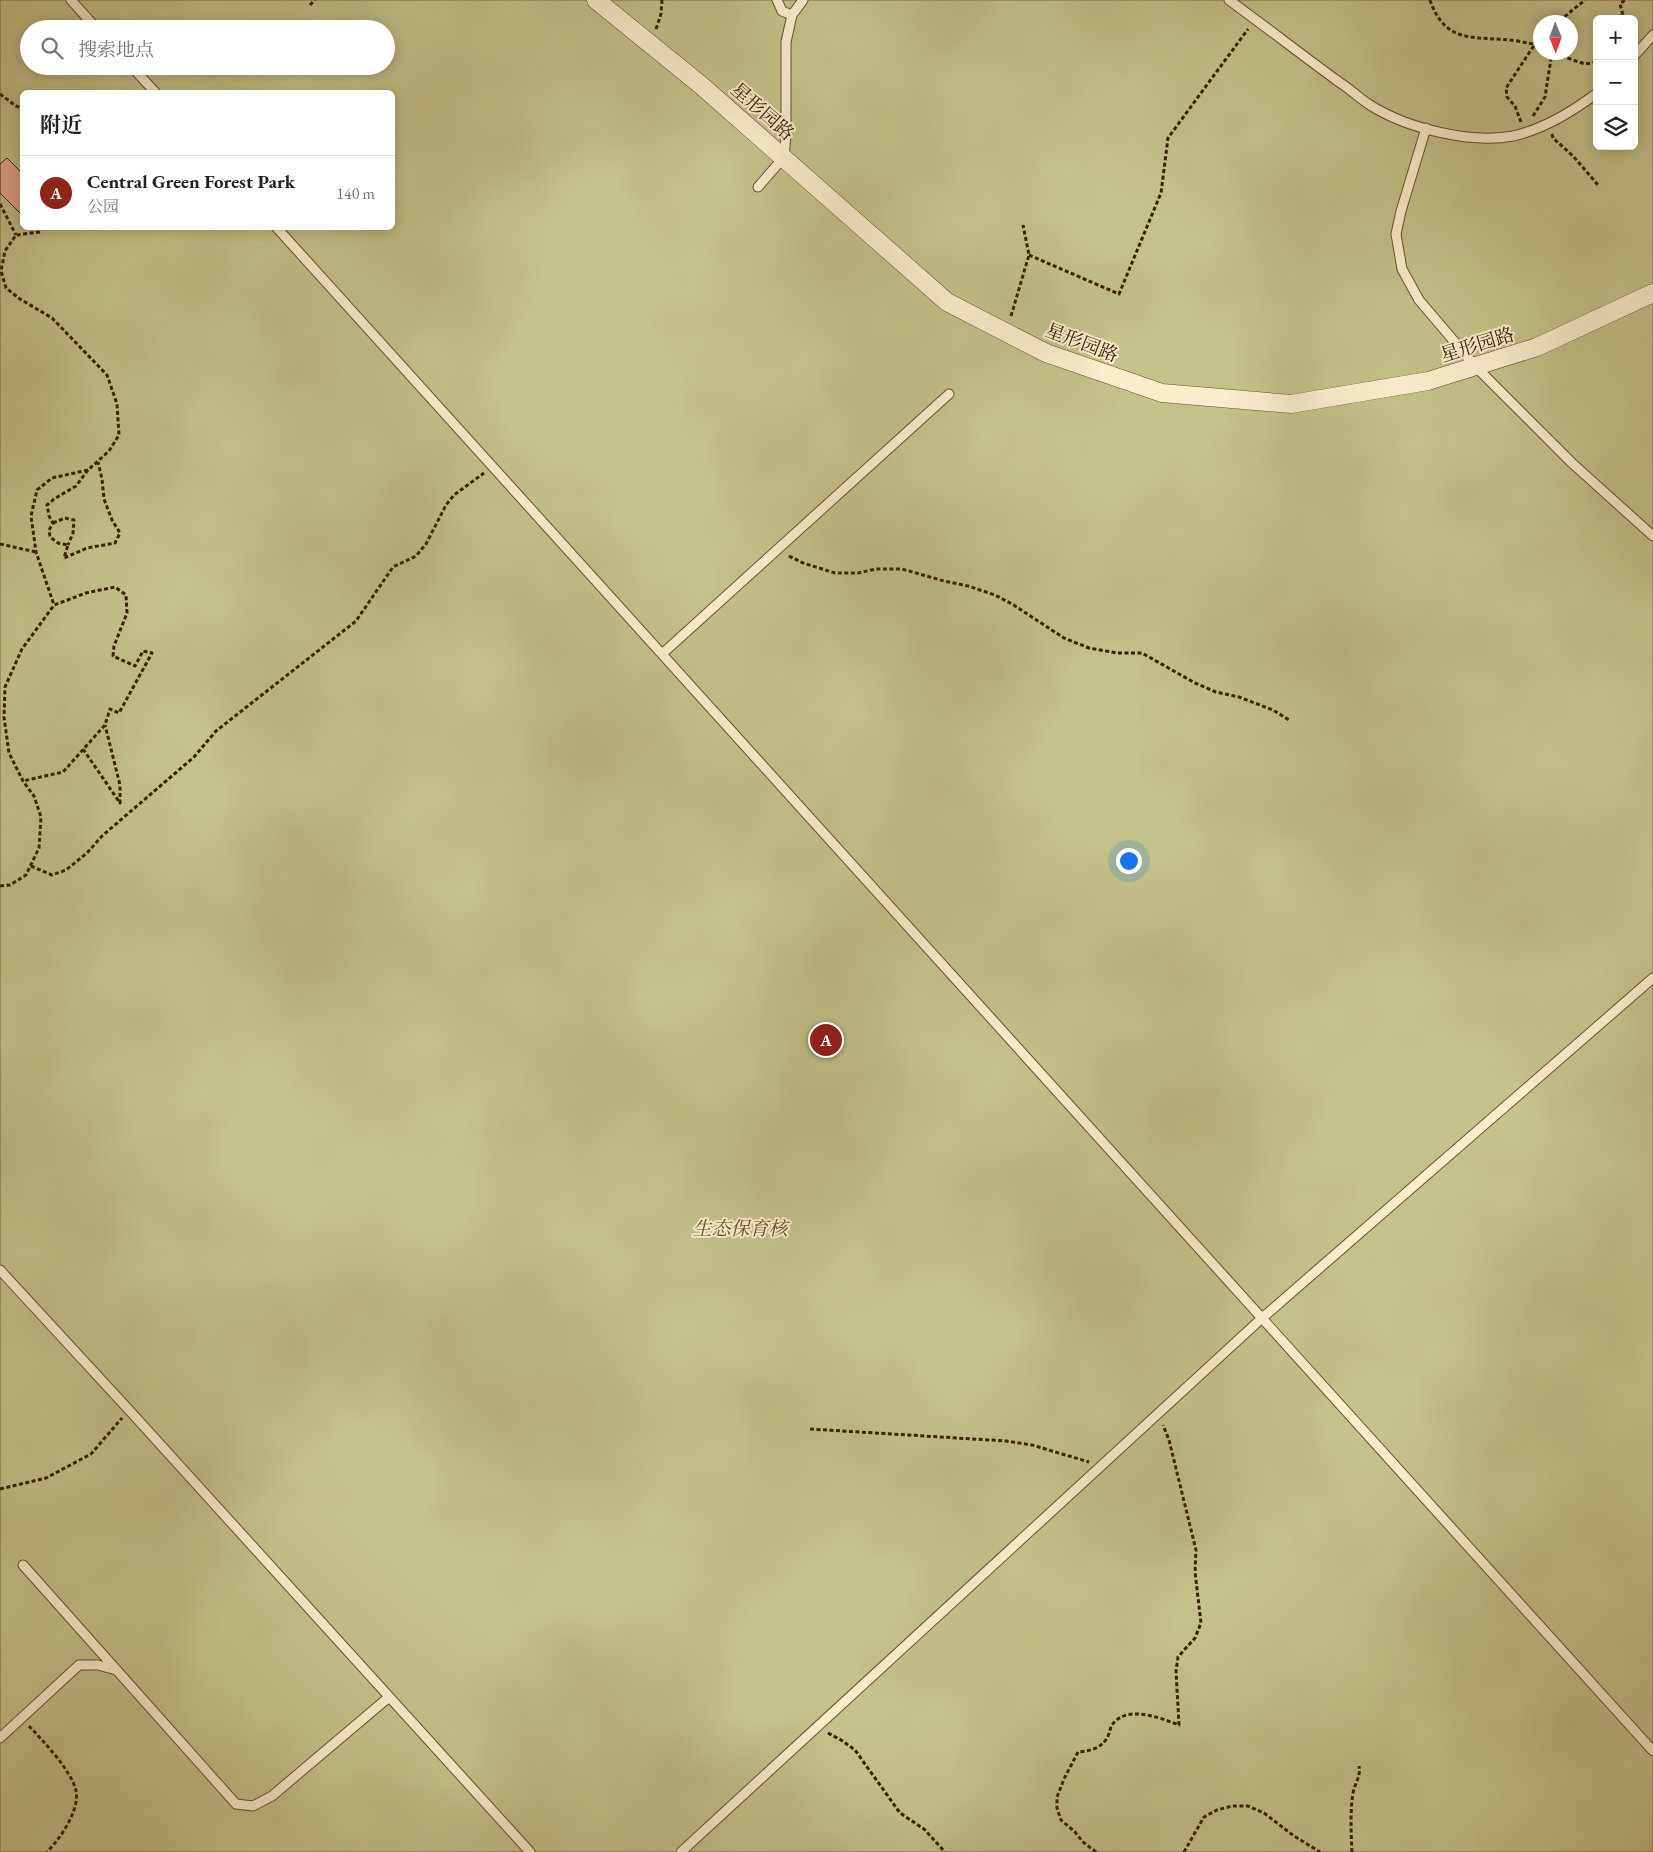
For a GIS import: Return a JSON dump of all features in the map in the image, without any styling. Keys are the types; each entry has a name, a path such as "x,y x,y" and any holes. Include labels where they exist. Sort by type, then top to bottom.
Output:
{"street":[{"name":"星形园路","path":"596,0 702,86 947,302 1046,353 1162,393 1290,404 1428,382 1537,348 1653,293"}],"lane":[{"path":"72,0 89,20"},
{"path":"777,0 782,11 792,14"},
{"path":"758,187 784,157 786,136 786,42 792,14 803,0"},
{"path":"1229,0 1370,105 1398,119 1426,128 1454,135 1479,138 1512,136 1548,123 1576,109 1593,96"},
{"path":"1638,52 1653,35"},
{"path":"139,75 153,90"},
{"path":"1426,128 1396,234 1402,269 1419,300 1476,367 1572,463 1653,536"},
{"path":"279,230 1653,1751"},
{"path":"662,654 949,394"},
{"path":"681,1852 1261,1319 1653,978"},
{"path":"0,1270 530,1852"},
{"path":"23,1565 236,1804 253,1806 272,1796 389,1697"},
{"path":"0,1738 80,1666 98,1665 117,1670"}],"path":[{"path":"310,5 314,0"},
{"path":"646,40 656,28 662,0"},
{"path":"1430,0 1440,23 1466,38 1502,39 1533,44"},
{"path":"1567,15 1586,0"},
{"path":"1623,15 1620,4 1625,0"},
{"path":"1029,255 1119,294 1161,194 1168,138 1255,19"},
{"path":"1525,132 1515,106 1507,97 1506,88 1533,47"},
{"path":"1525,132 1545,97 1550,60"},
{"path":"1573,60 1585,64 1593,62"},
{"path":"0,94 20,107"},
{"path":"1548,123 1553,138 1573,156 1598,185"},
{"path":"0,204 16,234"},
{"path":"1006,332 1029,255 1023,225"},
{"path":"16,234 40,232"},
{"path":"16,234 5,251 0,271 6,288 20,299 52,318 107,375 117,404 119,435 109,452 88,470 76,486 47,505 49,516 53,523"},
{"path":"68,545 58,543 50,538 49,530 53,523 65,518 74,520 73,532 64,558 87,548 115,543 120,533 112,520 104,498 98,462"},
{"path":"31,866 52,875 66,870 102,836 194,757 216,731 356,621 393,567 416,556 426,544 437,520 454,495 492,466"},
{"path":"54,605 36,552 31,516 37,490 52,478 88,470"},
{"path":"0,544 36,552"},
{"path":"777,550 804,563 835,573 858,573 876,569 902,569 944,582 968,586 994,595 1012,604 1064,638 1089,648 1117,653 1142,653 1195,683 1216,692 1239,697 1273,710 1289,720"},
{"path":"0,886 10,885 26,875 39,848 41,817 34,796 23,781 9,753 4,717 4,687 22,649 54,605 86,592 115,587 126,596 127,613 114,646 113,656 135,666 144,651 152,653 119,713 110,709 105,725 63,772 23,781"},
{"path":"83,749 120,803 120,785 105,725"},
{"path":"0,1489 46,1478 91,1454 129,1410"},
{"path":"1096,1852 1061,1820 1057,1808 1057,1797 1064,1779 1078,1752 1089,1751 1103,1744 1108,1737 1111,1726 1118,1718 1129,1714 1142,1715 1156,1717 1179,1725 1176,1671 1178,1657 1195,1638 1201,1623 1194,1572 1196,1550 1169,1440 1159,1413"},
{"path":"810,1429 1006,1441 1032,1445 1101,1466"},
{"path":"22,1718 54,1753 76,1792 75,1806 69,1822 47,1852"},
{"path":"816,1728 841,1740 854,1750 900,1813 924,1828 945,1852"},
{"path":"1352,1852 1350,1824 1353,1792 1360,1771 1359,1766"},
{"path":"1184,1852 1204,1817 1217,1810 1232,1806 1248,1806 1264,1813 1294,1836 1320,1852"}],"green space":[{"name":"生态保育核","path":"0,0 1653,0 1653,1852 0,1852"}],"building":[{"path":"7,158 20,171 20,213 0,193 0,164"}],"place":[{"name":"Central Green Forest Park","path":"826,1040"}]}
